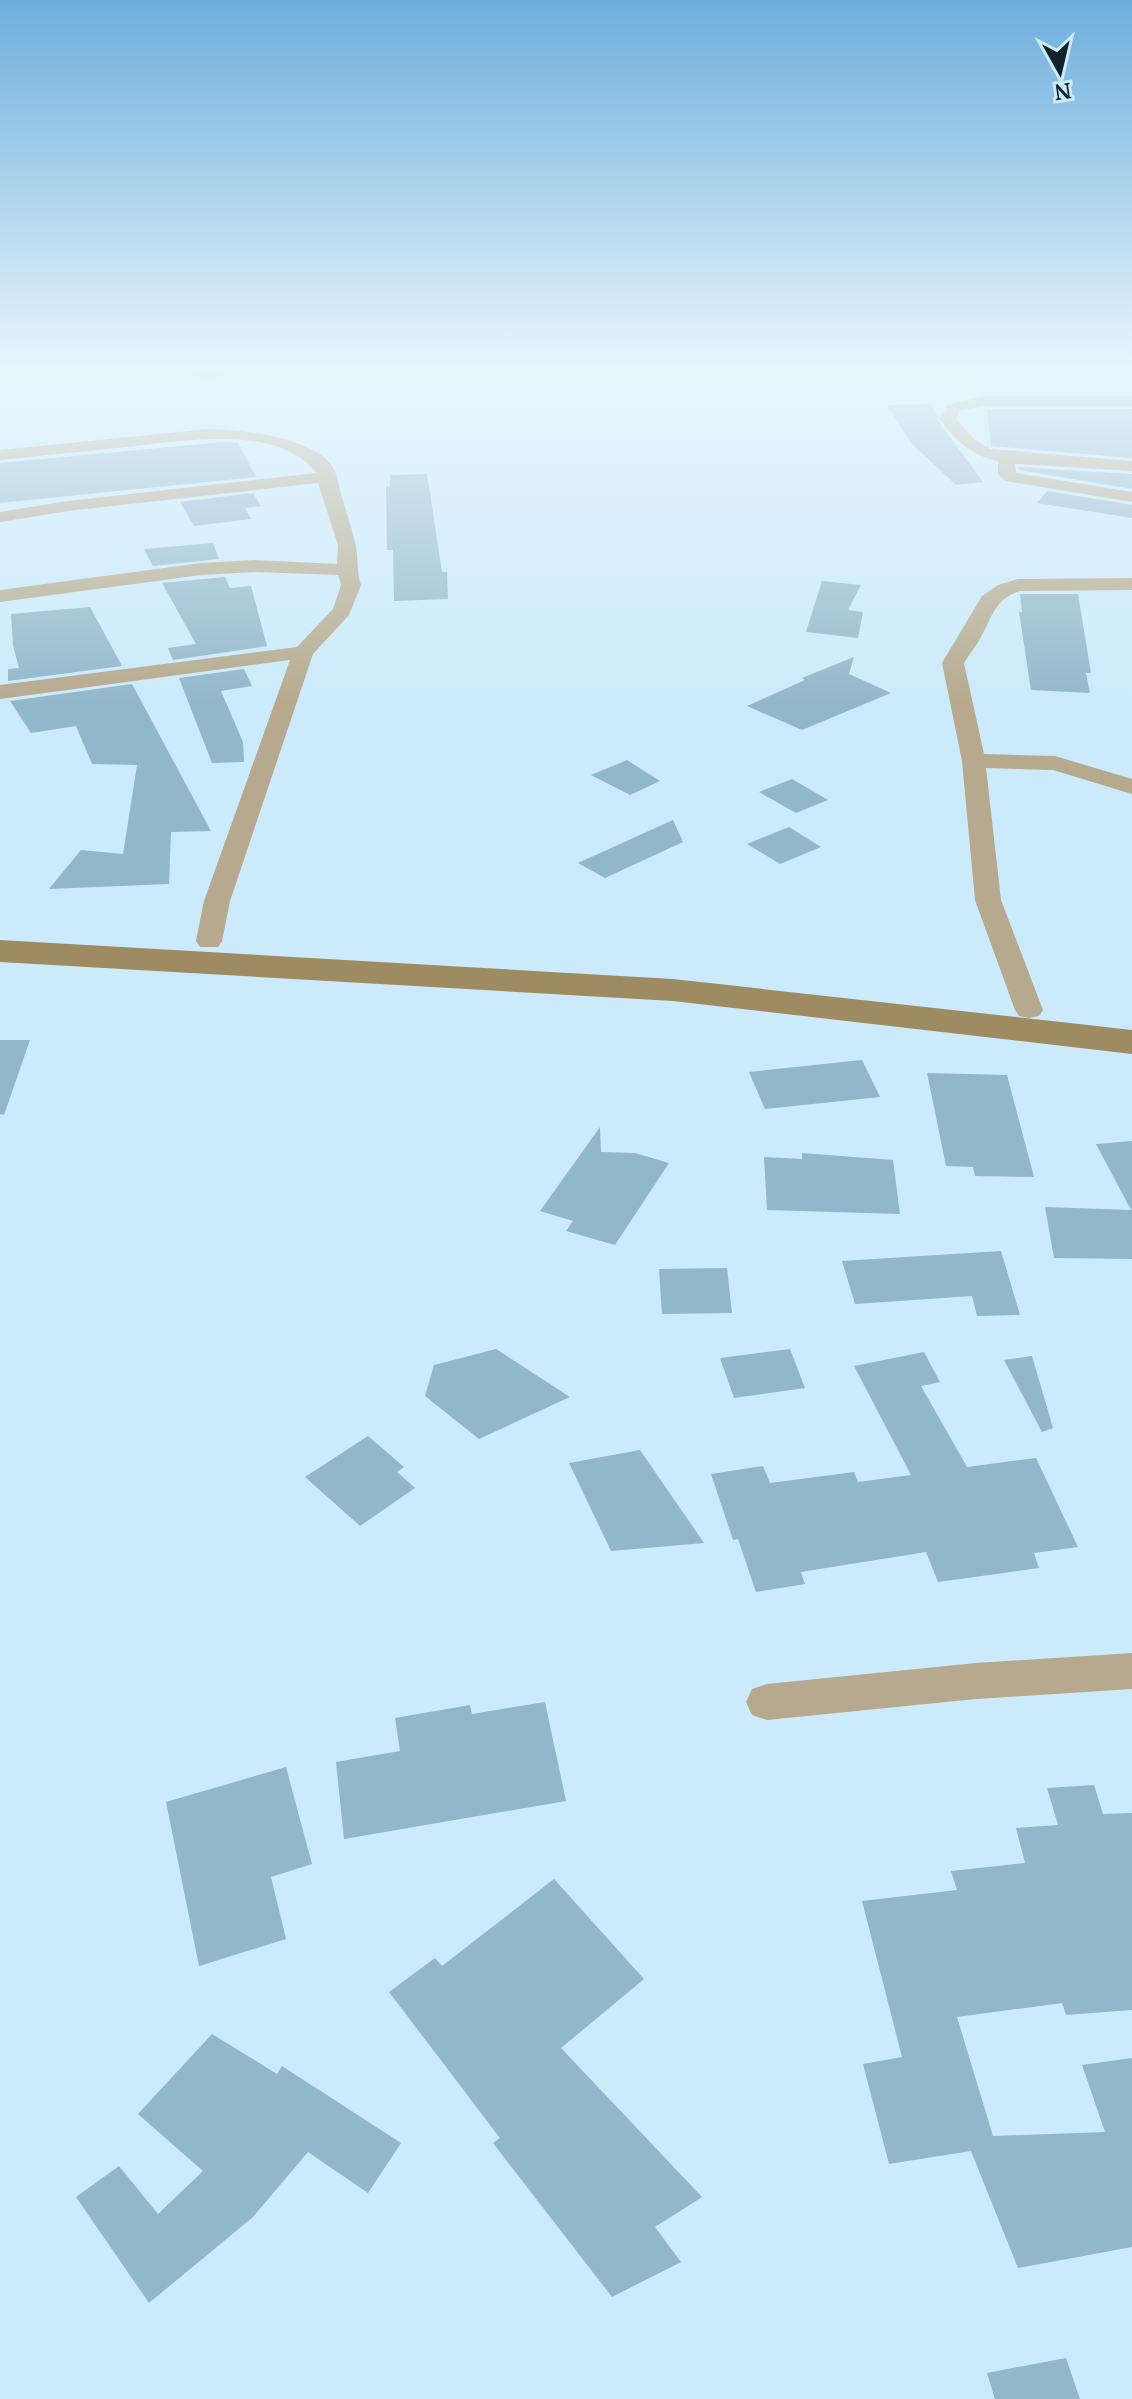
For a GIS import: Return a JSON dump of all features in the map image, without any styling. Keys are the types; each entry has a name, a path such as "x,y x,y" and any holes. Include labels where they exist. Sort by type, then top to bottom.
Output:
{"street":[{"path":"0,517 68,506 293,481"},
{"path":"209,941 217,901 303,652 342,611 351,585 346,570 348,552 328,481"},
{"path":"1037,481 1132,497"},
{"path":"1109,492 1130,481"},
{"path":"0,596 201,569 255,566 346,570"},
{"path":"1029,1010 988,900 974,761 953,663 968,642 984,604 1006,588 1018,585 1132,584"},
{"path":"0,692 303,652"},
{"path":"974,761 1055,763 1132,787"},
{"path":"0,931 209,941 1132,1020"},
{"path":"0,951 675,982 1132,1042"},
{"path":"767,1702 976,1681 1132,1671"}],"building":[{"path":"0,481 217,481 0,503"},
{"path":"390,481 428,481 442,572 447,572 448,599 394,601 393,550 387,550 386,486 390,486"},
{"path":"952,481 983,482 956,485"},
{"path":"1084,481 1132,481 1132,489"},
{"path":"1047,491 1132,505 1132,518 1037,503"},
{"path":"253,493 261,506 245,508 251,519 194,526 180,502"},
{"path":"213,543 219,559 153,566 144,549"},
{"path":"225,577 230,588 251,586 267,646 173,660 168,648 196,644 162,583"},
{"path":"822,581 861,585 848,610 863,612 858,638 806,632"},
{"path":"1020,594 1078,594 1091,673 1086,673 1090,693 1031,690 1019,612 1022,612"},
{"path":"90,607 122,666 8,681 8,669 19,668 13,645 11,614"},
{"path":"854,657 849,674 891,693 802,730 747,706 805,680 802,678"},
{"path":"244,669 252,686 221,691 243,742 244,762 212,763 179,678"},
{"path":"132,684 211,831 171,832 169,884 49,889 81,850 123,854 137,765 92,764 76,726 31,733 10,701"},
{"path":"627,760 660,781 630,795 591,775"},
{"path":"792,779 828,800 796,813 759,792"},
{"path":"673,820 683,842 605,878 578,863"},
{"path":"789,827 821,847 780,864 747,844"},
{"path":"0,1040 30,1040 4,1115 0,1114"},
{"path":"862,1060 880,1097 765,1109 749,1072"},
{"path":"927,1073 1007,1075 1034,1177 975,1176 973,1167 946,1166"},
{"path":"600,1127 601,1152 635,1153 669,1163 615,1245 566,1231 573,1221 540,1211"},
{"path":"1132,1141 1132,1259 1054,1258 1045,1207 1131,1210 1096,1144"},
{"path":"802,1153 893,1160 900,1214 767,1210 764,1157 802,1159"},
{"path":"1001,1251 1020,1315 977,1316 972,1296 855,1304 842,1261"},
{"path":"727,1268 732,1313 662,1314 659,1269"},
{"path":"496,1349 570,1397 479,1439 425,1396 434,1365"},
{"path":"790,1349 805,1388 734,1398 720,1358"},
{"path":"924,1352 940,1382 921,1386 967,1467 1036,1458 1078,1547 1034,1553 1039,1568 938,1582 926,1552 801,1572 805,1584 756,1592 738,1539 733,1540 711,1474 763,1466 770,1483 854,1472 858,1482 911,1475 854,1366"},
{"path":"1032,1356 1053,1428 1042,1432 1004,1360"},
{"path":"368,1436 404,1467 397,1472 415,1488 360,1526 305,1477"},
{"path":"640,1450 704,1543 611,1551 569,1463"},
{"path":"545,1702 566,1801 344,1839 336,1762 400,1751 395,1718 470,1705 472,1714"},
{"path":"286,1767 312,1864 271,1877 286,1939 199,1966 166,1802"},
{"path":"1094,1785 1103,1814 1132,1813 1132,2010 1066,2015 1062,2003 957,2017 993,2136 1105,2132 1082,2065 1132,2058 1132,2247 1018,2268 971,2151 889,2164 863,2064 902,2057 862,1901 957,1890 951,1871 1025,1863 1016,1828 1058,1825 1047,1788"},
{"path":"554,1879 644,1979 561,2048 702,2197 655,2227 681,2262 612,2297 493,2143 500,2138 389,1992 435,1958 442,1966"},
{"path":"212,2034 277,2074 282,2066 401,2143 368,2193 308,2152 253,2217 149,2303 76,2197 119,2166 158,2214 203,2171 138,2114"},
{"path":"1066,2358 1080,2399 995,2399 987,2373"}]}
